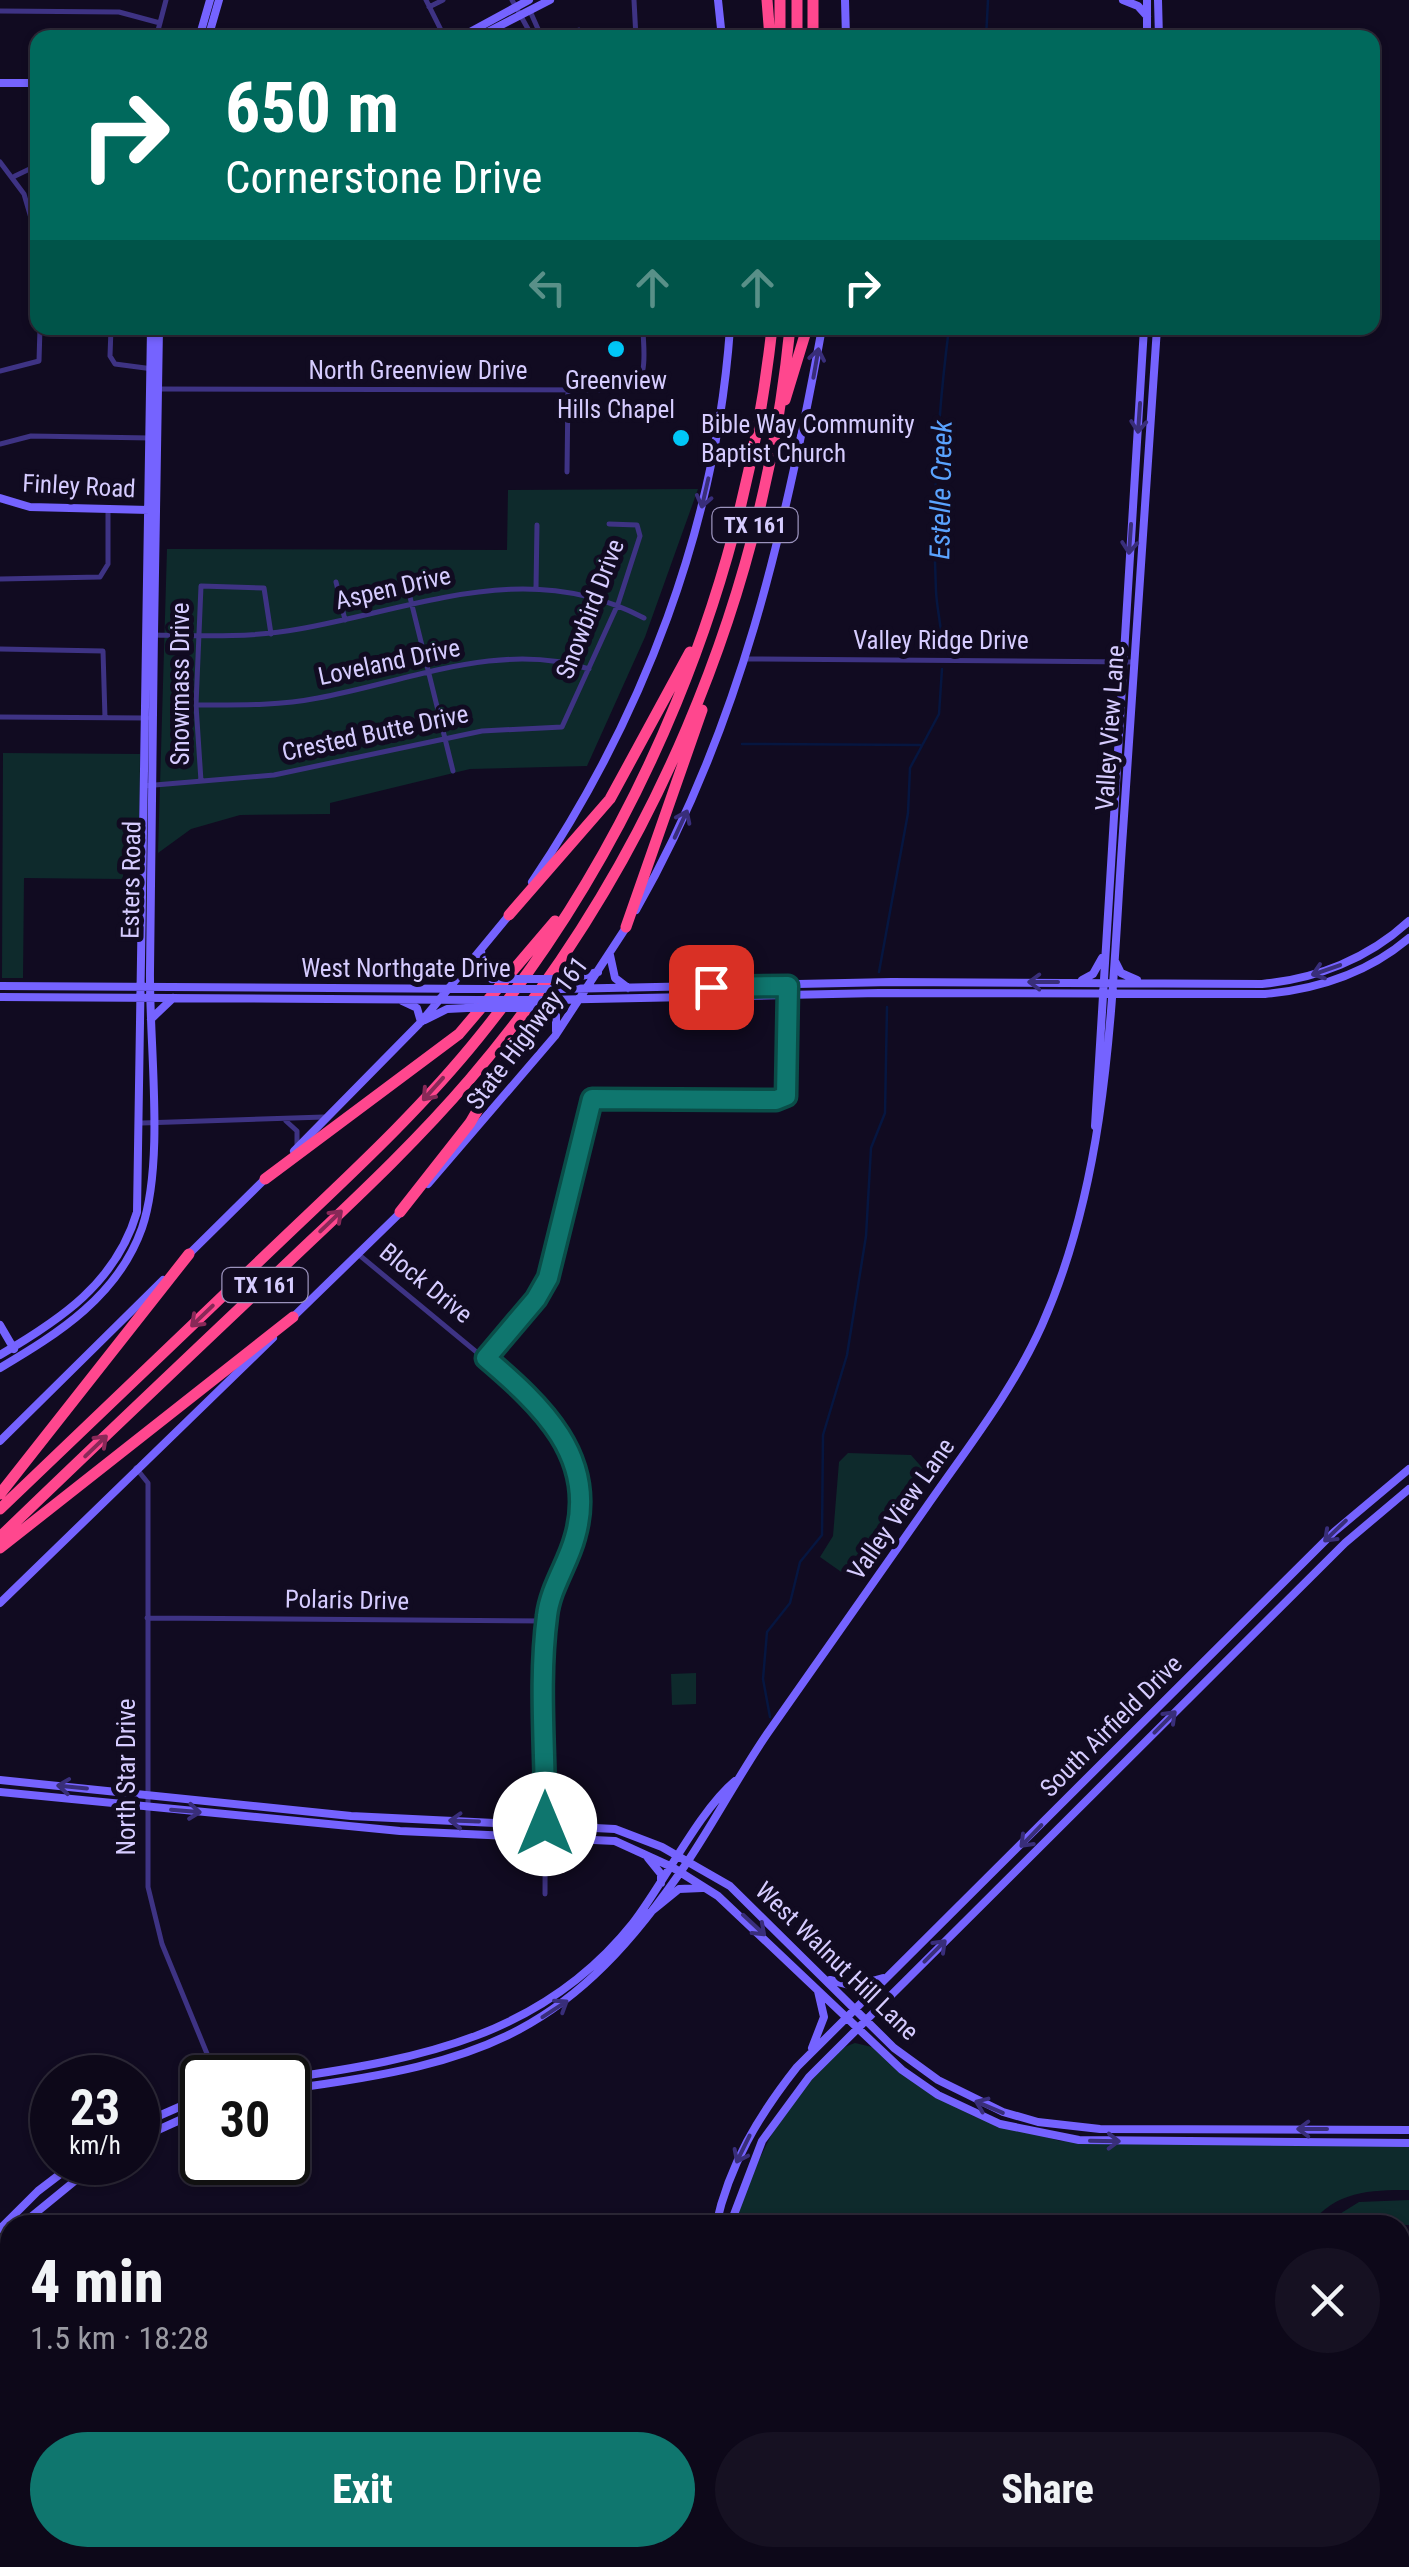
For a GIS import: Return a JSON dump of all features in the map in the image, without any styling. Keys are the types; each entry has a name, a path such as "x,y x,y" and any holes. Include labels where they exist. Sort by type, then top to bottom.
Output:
{"highway":[{"path":"767,0 769,30"},
{"path":"780,0 780,30"},
{"path":"796,0 796,30"},
{"path":"813,0 813,30"},
{"name":"TX 161","path":"0,1509 409,1116 496,1014 580,892 641,781 702,637 742,500 771,335"},
{"name":"TX 161","path":"0,1538 420,1134 517,1020 576,936 667,771 724,630 754,530 778,417 789,335"},
{"path":"778,417 797,372 805,335"},
{"path":"626,928 712,682 724,630"},
{"path":"509,915 610,799 676,674 702,637"},
{"path":"265,1179 459,1034 580,892"},
{"path":"400,1212 470,1124 576,936"},
{"path":"0,1494 190,1254"},
{"path":"0,1548 293,1317"}],"main road":[{"path":"205,30 210,0"},
{"path":"206,30 219,0"},
{"path":"474,30 522,5 550,0"},
{"path":"1124,0 1138,6 1147,16"},
{"path":"1147,0 1147,30"},
{"path":"1158,0 1159,30"},
{"path":"845,1 846,30"},
{"path":"719,2 721,30"},
{"path":"487,30 522,5"},
{"path":"0,83 30,84"},
{"name":"Esters Road","path":"0,1368 85,1312 112,1281 132,1241 150,1188 146,986 152,335"},
{"name":"Esters Road","path":"154,369 158,335"},
{"path":"0,1441 334,1114 421,1022 509,915 609,752 667,621 697,527 715,445 729,335"},
{"name":"State Highway 161","path":"0,1603 467,1144 582,1000 626,928 695,795 748,659 776,557 821,335"},
{"name":"Valley View Lane","path":"310,2086 423,2068 506,2038 586,1986 647,1916 738,1778 984,1426 1028,1354 1066,1264 1102,1115 1109,1028 1107,995 1122,661 1144,335"},
{"name":"Valley View Lane","path":"1109,957 1156,335"},
{"path":"1137,448 1148,448"},
{"name":"Finley Road","path":"0,498 30,507 152,510"},
{"name":"Esters Road","path":"146,986 150,963 147,786"},
{"name":"West Northgate Drive","path":"0,986 173,986 550,1004 950,982 1286,981 1351,961 1409,922"},
{"name":"West Northgate Drive","path":"0,997 175,997 450,988 1107,995 1288,992 1357,972 1409,938"},
{"path":"481,950 482,972 492,979 569,979 600,971"},
{"path":"610,955 614,978 628,988"},
{"path":"1078,982 1093,974 1109,957 1124,975 1146,983"},
{"path":"150,963 160,978 173,986"},
{"path":"1286,981 1288,992"},
{"path":"950,982 950,992"},
{"path":"30,986 33,997"},
{"path":"1061,993 1089,999 1099,1013"},
{"path":"1109,1028 1118,1004 1133,994"},
{"name":"Valley View Lane","path":"1096,1130 1099,1013 1107,995"},
{"name":"Esters Road","path":"146,997 150,1023 147,1122"},
{"path":"150,1023 156,1010 175,997"},
{"path":"396,999 417,1008 421,1022"},
{"path":"421,1022 446,1010 550,1004 556,1015 555,1036"},
{"name":"Esters Road","path":"0,1356 69,1312 132,1241"},
{"path":"0,1326 19,1357"},
{"name":"South Airfield Drive","path":"797,2068 1302,1563 1380,1489 1409,1469"},
{"name":"South Airfield Drive","path":"733,2215 748,2171 779,2115 842,2042 1314,1574 1409,1489"},
{"path":"1302,1563 1314,1574"},
{"name":"Valley View Lane","path":"684,1858 691,1840 738,1778"},
{"name":"West Walnut Hill Lane","path":"0,1780 356,1816 615,1829 662,1846 751,1903 894,2048 974,2100 1038,2122 1100,2129 1409,2130"},
{"name":"West Walnut Hill Lane","path":"0,1792 356,1826 615,1841 676,1870 738,1910 872,2044 938,2095 1000,2124 1079,2140 1409,2142"},
{"path":"261,1818 262,1806"},
{"path":"356,1816 356,1826"},
{"path":"662,1846 691,1840"},
{"path":"637,1849 658,1868 661,1883"},
{"name":"Valley View Lane","path":"310,2074 420,2057 461,2044 520,2017 604,1954 676,1870"},
{"path":"647,1916 678,1889 706,1888"},
{"path":"825,1978 861,1986 896,1970"},
{"path":"719,2215 731,2174 766,2107 818,2040 823,2024 822,2000 810,1979"},
{"path":"880,2006 880,2030 894,2048"},
{"path":"842,2042 872,2044"},
{"path":"766,2107 779,2115"},
{"path":"1036,2134 1038,2122"},
{"path":"1226,2129 1226,2142"},
{"path":"14,2215 46,2185"},
{"path":"33,2215 70,2185"}],"street":[{"path":"97,0 97,12"},
{"path":"158,30 166,0"},
{"path":"441,30 428,4 443,0"},
{"path":"634,0 636,30"},
{"path":"522,5 530,30"},
{"path":"522,5 537,30"},
{"path":"0,11 119,12 160,23"},
{"path":"0,162 15,176 30,219"},
{"path":"15,176 30,169"},
{"path":"0,372 39,361 40,335"},
{"path":"110,335 110,356 115,364 154,369"},
{"name":"North Greenview Drive","path":"154,389 633,389 643,377 643,335"},
{"path":"567,472 568,390"},
{"path":"1,441 30,436 153,438"},
{"path":"0,579 100,576 108,564 108,509"},
{"name":"Snowbird Drive","path":"556,729 566,723 618,604 640,527 609,524"},
{"path":"536,588 537,525"},
{"path":"406,581 452,771"},
{"path":"336,582 345,620"},
{"name":"Snowmass Drive","path":"201,782 196,705 201,586 264,588 271,634"},
{"name":"Aspen Drive","path":"150,635 271,634 463,592 536,588 588,594 644,618"},
{"path":"0,649 103,651 105,718"},
{"name":"Valley Ridge Drive","path":"748,659 1134,662"},
{"name":"Loveland Drive","path":"196,705 306,700 428,673 521,660 570,663 589,670"},
{"path":"0,717 149,718"},
{"name":"Crested Butte Drive","path":"147,786 320,768 445,738 522,728 556,729"},
{"path":"486,1358 536,1299 548,1278 592,1099 776,1100 786,1096 787,990"},
{"path":"147,1122 283,1120 334,1114"},
{"path":"283,1120 298,1131 298,1142 290,1156"},
{"name":"Block Drive","path":"358,1254 486,1358 554,1422 577,1472 580,1516 546,1622 545,1894"},
{"name":"North Star Drive","path":"136,1467 148,1484 144,1807 152,1914 208,2055"},
{"name":"Polaris Drive","path":"147,1618 546,1622"}],"green space":[{"path":"698,489 645,637 587,766 470,769 330,803 330,814 240,815 191,829 158,853 167,549 507,550 508,490"},
{"path":"3,753 140,754 139,859 123,859 123,879 24,878 23,978 2,978"},
{"path":"848,1453 911,1455 926,1472 854,1574 847,1576 820,1557 833,1536 839,1462"},
{"path":"696,1673 696,1704 672,1705 671,1674"},
{"path":"855,2043 872,2047 909,2079 973,2116 1060,2141 1409,2145 1409,2190 1354,2195 1319,2215 737,2215 779,2121 796,2094 834,2053"},
{"path":"1409,2200 1409,2215 1338,2215 1359,2202"}],"waterway":[{"name":"Estelle Creek","path":"986,30 988,0"},
{"name":"Estelle Creek","path":"942,652 936,591 935,492 948,335"},
{"path":"879,972 908,813 910,768 939,714 942,669"},
{"path":"742,744 920,745"},
{"path":"770,1717 763,1679 767,1632 790,1603 800,1562 822,1535 823,1435 847,1355 866,1236 871,1148 885,1113 887,1007"}],"place":[{"name":"Greenview Hills Chapel","path":"616,349"},
{"name":"Bible Way Community Baptist Church","path":"681,438"}],"route":[{"path":"545,1824 546,1622 576,1535 579,1484 569,1448 554,1422 486,1358 536,1299 548,1278 592,1099 776,1100 786,1096 788,986 711,987"}]}
